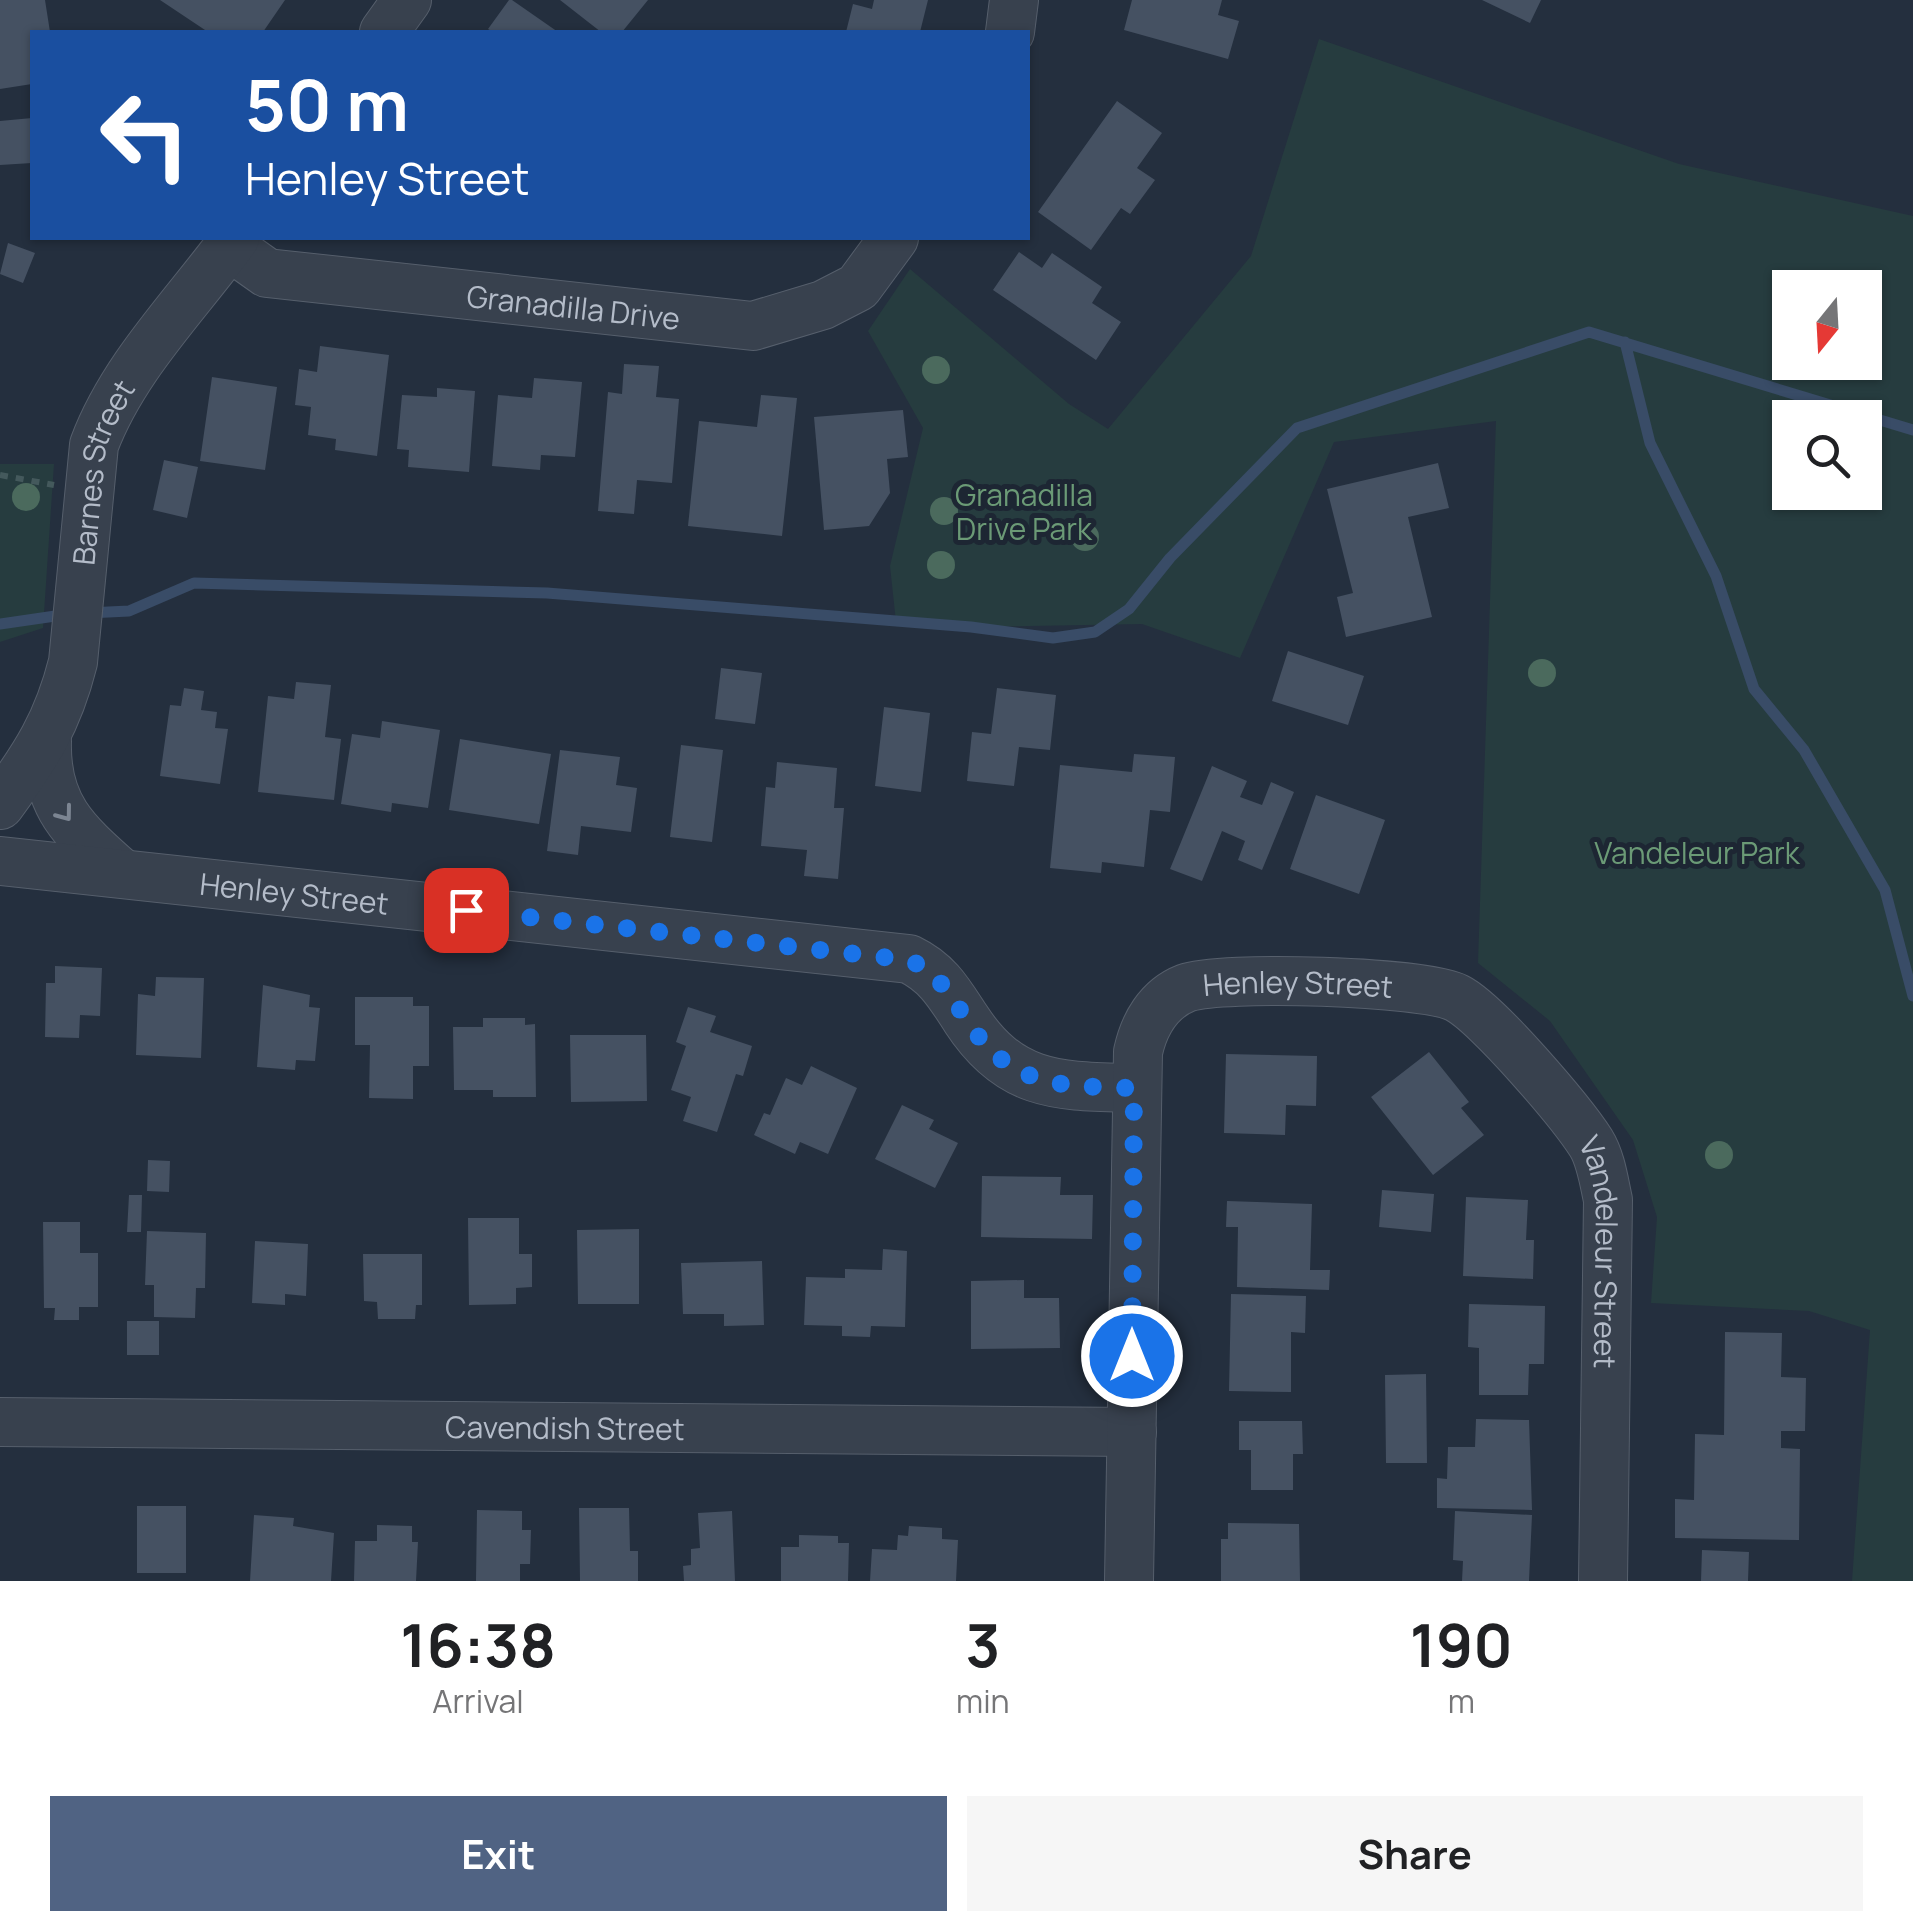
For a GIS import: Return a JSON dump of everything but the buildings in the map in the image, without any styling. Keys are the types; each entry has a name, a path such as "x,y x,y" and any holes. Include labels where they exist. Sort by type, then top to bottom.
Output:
{"street":[{"path":"385,30 407,0"},
{"path":"1010,30 1014,0"},
{"name":"Granadilla Drive","path":"232,242 267,273 753,326 823,305 858,287 893,240"},
{"name":"Barnes Street","path":"0,805 46,742 73,662 94,446 120,390 232,242"},
{"name":"Barnes Street","path":"46,742 51,795 90,845 119,871"},
{"path":"0,849 0,869"},
{"name":"Henley Street","path":"1,861 909,960 932,970 995,1058 1026,1076 1059,1086 1134,1088 1144,1027 1162,1003 1184,988 1207,984 1438,990"},
{"name":"Vandeleur Street","path":"1438,990 1460,999 1486,1019 1592,1144 1601,1168 1608,1200 1603,1581"},
{"path":"1129,1581 1134,1088"},
{"name":"Cavendish Street","path":"0,1422 1132,1432"}],"path":[{"path":"0,475 53,485 90,483"}],"green space":[{"name":"Vandeleur Park","path":"1319,39 1679,164 1913,216 1913,1581 1852,1581 1870,1330 1809,1311 1651,1303 1657,1217 1633,1140 1550,1021 1478,963 1496,421 1334,442 1240,658 1142,624 971,627 896,622 890,566 923,428 868,331 910,269 1069,404 1108,429 1251,256"},
{"path":"0,464 54,464 43,628 0,642"}],"waterway":[{"path":"88,613 129,611 194,583 547,593 971,627 1053,638 1095,632 1129,609 1170,558 1297,428 1589,332 1913,430"},
{"path":"1625,342 1650,443 1716,576 1754,689 1804,750 1885,890 1913,996"},
{"path":"0,624 69,614"}],"route":[{"path":"466,910 909,960 932,970 995,1058 1026,1076 1059,1086 1134,1088 1132,1356"}],"park label":[{"name":"Granadilla Drive Park","path":"1024,511"}]}
